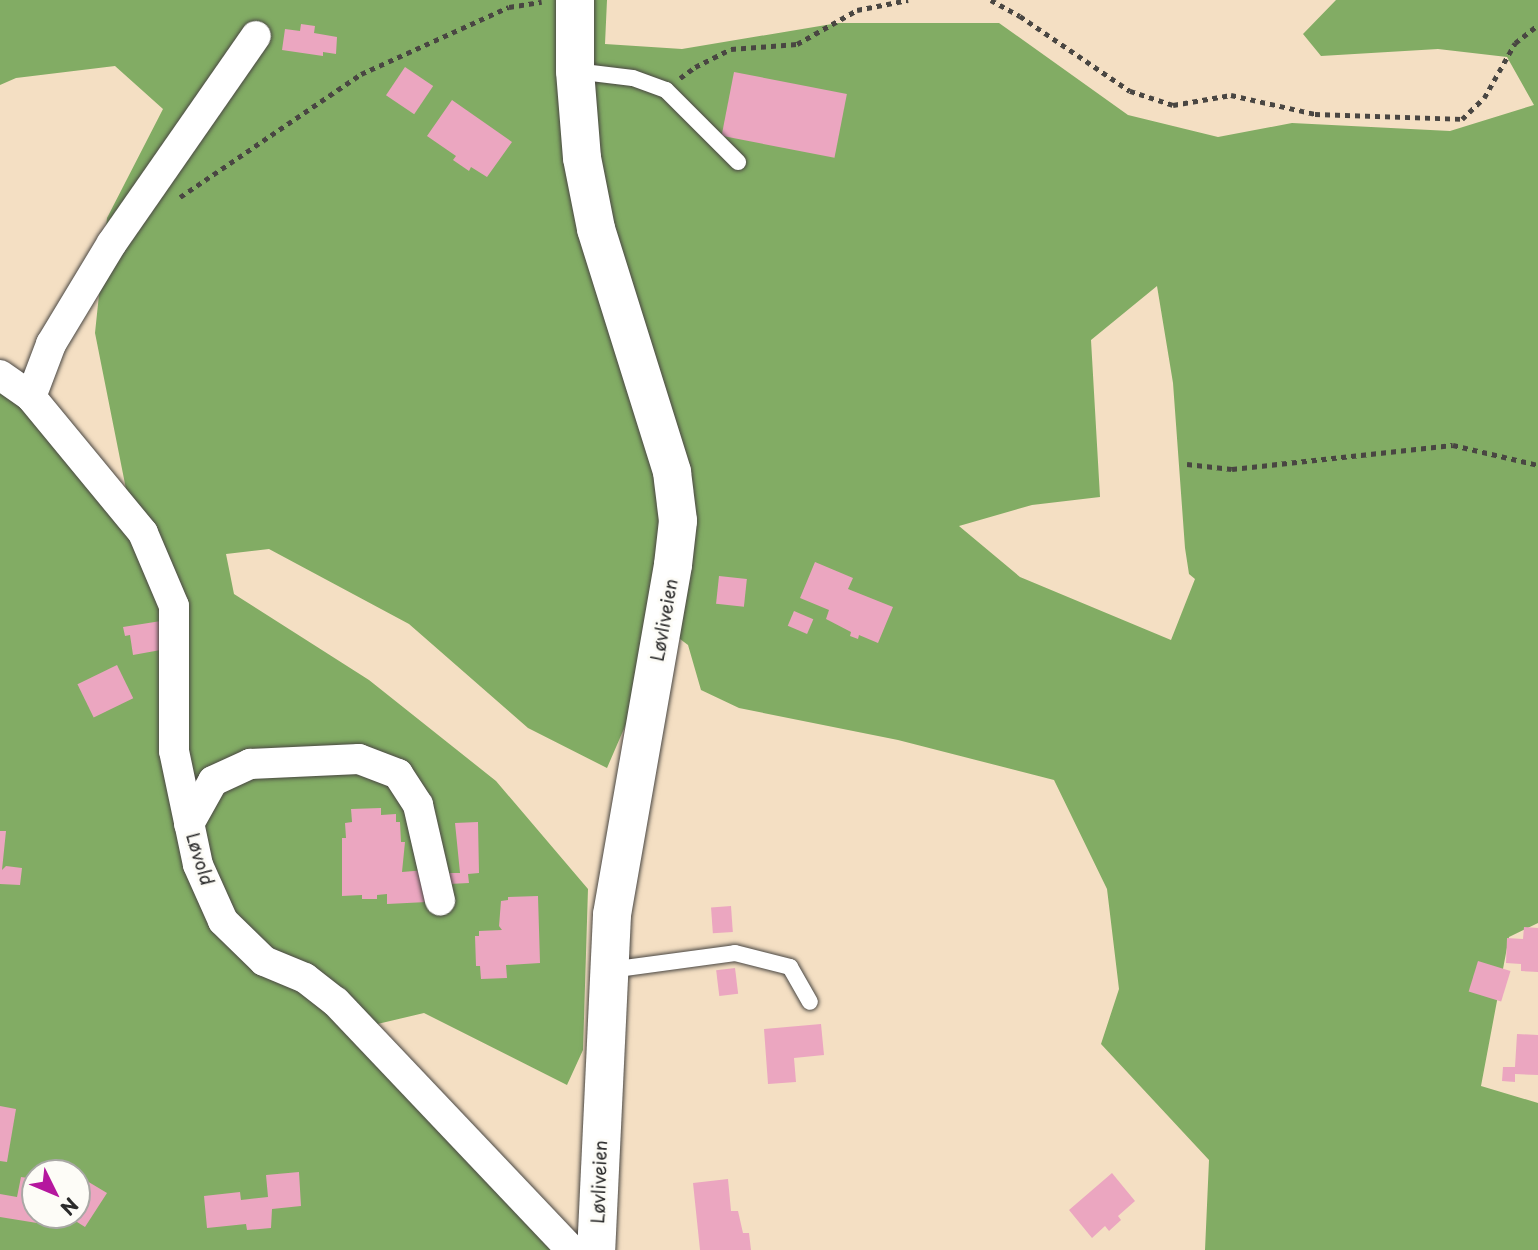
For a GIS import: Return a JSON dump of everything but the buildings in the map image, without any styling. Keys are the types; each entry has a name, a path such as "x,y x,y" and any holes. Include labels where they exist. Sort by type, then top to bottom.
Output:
{"main road":[{"name":"Løvliveien","path":"560,1 575,71 582,158 596,229 672,472 678,522 673,565 612,915 607,970 596,1250"}],"street":[{"path":"31,397 51,344 113,243 256,36"},
{"name":"Løvold","path":"0,375 31,397 143,533 174,606 174,751 198,865 223,921 264,961 305,978 336,1002 571,1250"},
{"path":"189,824 213,781 250,764 359,759 398,774 418,806 440,900"}],"lane":[{"path":"575,71 633,78 666,90 738,162"},
{"path":"607,970 735,953 790,967 810,1002"}],"path":[{"path":"666,90 695,67 731,49 797,44 857,10 908,0"},
{"path":"991,0 1020,16 1130,91 1173,105 1231,95 1315,114 1462,119 1484,98 1515,43 1538,24"},
{"path":"169,204 361,74 509,8 560,1"},
{"path":"1187,464 1232,469 1453,445 1538,465"}],"green space":[{"path":"0,0 607,0 605,44 682,49 838,23 999,23 1128,115 1218,137 1292,123 1450,131 1534,105 1507,57 1438,49 1321,56 1303,34 1336,0 1538,0 1538,923 1509,937 1481,1086 1538,1103 1538,1250 1205,1250 1209,1160 1101,1044 1119,989 1107,889 1054,780 898,740 739,708 701,690 688,645 656,621 636,701 607,768 528,728 409,624 269,549 226,554 234,594 369,680 496,781 588,889 583,1050 567,1085 424,1013 369,1026 563,1250 0,1250 0,382 124,508 126,489 95,333 107,218 163,109 115,66 16,78 0,85","holes":["1157,286 1173,383 1185,548 1189,574 1195,579 1171,640 1020,577 959,526 1032,505 1100,497 1091,340"]}]}
